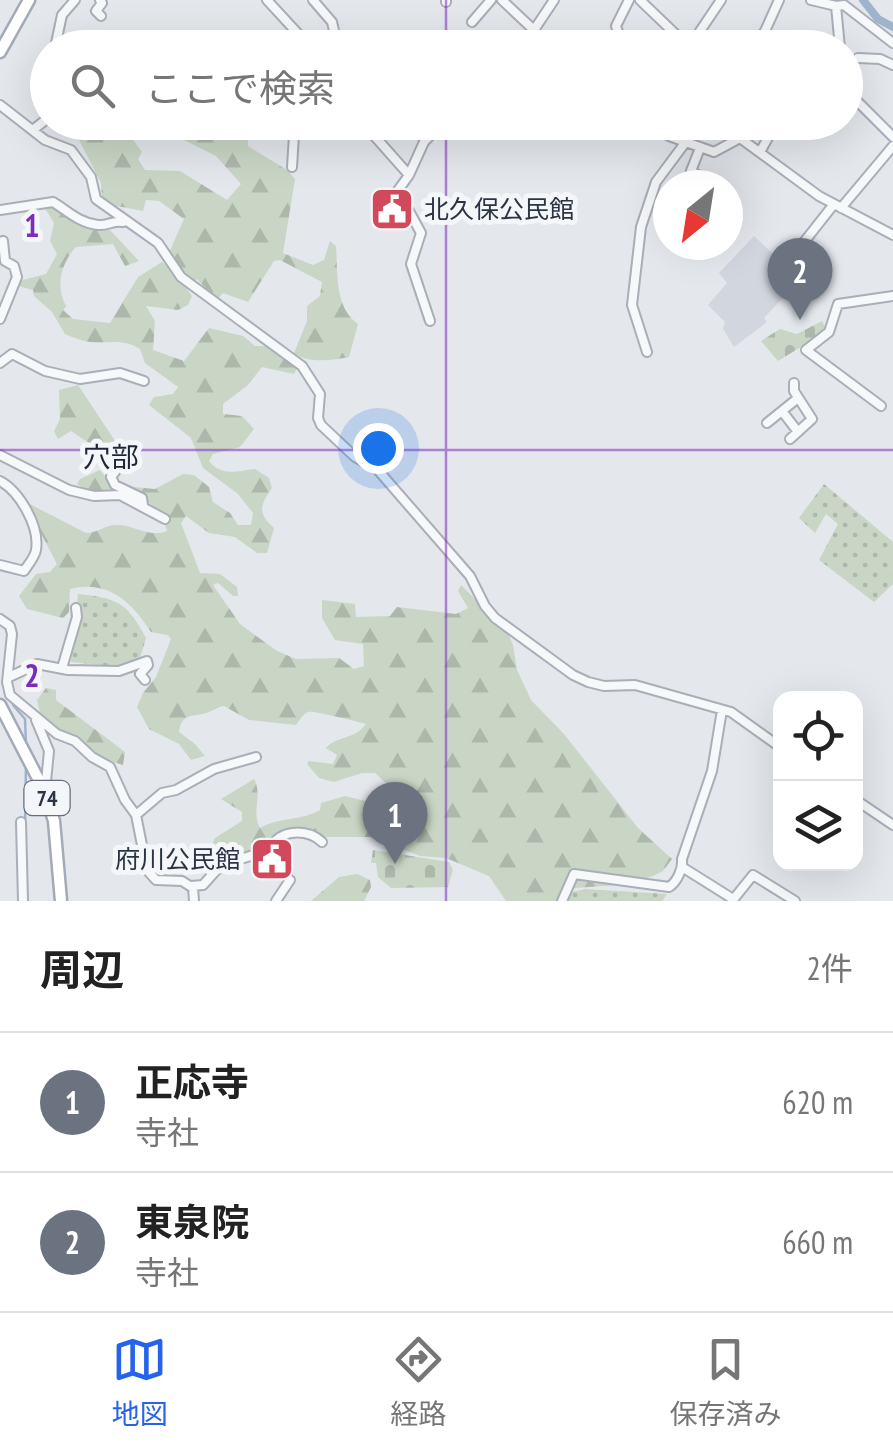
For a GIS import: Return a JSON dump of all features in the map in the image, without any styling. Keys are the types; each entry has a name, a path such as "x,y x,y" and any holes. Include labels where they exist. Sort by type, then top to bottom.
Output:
{"main road":[{"path":"0,52 28,0"},
{"name":"74","path":"0,705 45,792 58,840 61,901"}],"street":[{"path":"59,30 62,16 75,0"},
{"path":"100,0 102,4 96,11 101,16"},
{"path":"267,0 297,30"},
{"path":"313,0 332,22 334,30"},
{"path":"472,22 492,0"},
{"path":"502,0 532,30"},
{"path":"512,10 519,0"},
{"path":"535,30 554,0"},
{"path":"617,30 629,0"},
{"path":"640,0 672,30"},
{"path":"701,30 721,0"},
{"path":"765,30 779,0"},
{"path":"811,0 844,5 893,43"},
{"path":"836,6 838,30"},
{"path":"863,58 893,65"},
{"path":"0,104 30,126"},
{"path":"863,107 893,137"},
{"path":"45,140 71,150 91,177 96,199 158,244 182,277 308,374 321,399 321,425 355,457 376,469 470,576 484,606 496,618 588,682 635,685 722,710 773,743"},
{"path":"292,167 294,140"},
{"path":"378,140 409,176"},
{"path":"382,205 389,204 415,167 424,140"},
{"path":"683,140 720,151 736,140"},
{"path":"742,140 837,206 893,235"},
{"path":"760,152 767,140"},
{"path":"647,352 632,305 640,227 656,182 686,142"},
{"path":"786,265 893,146"},
{"path":"691,170 700,148"},
{"path":"398,191 421,233 411,264 430,321"},
{"path":"0,210 53,202 78,220 103,226 116,220 132,225"},
{"path":"0,319 16,277 14,266 6,262 3,241"},
{"path":"881,406 806,350 829,332 838,304 893,296"},
{"path":"0,363 12,354 45,371 80,378 116,373 144,381"},
{"path":"790,439 812,419 798,398 794,383"},
{"path":"767,423 798,398"},
{"path":"782,411 798,432"},
{"path":"0,454 68,490 94,496 120,495 165,519"},
{"path":"10,487 24,470"},
{"path":"115,472 112,481 142,498 143,505"},
{"path":"0,481 10,487 33,520 36,551 24,571 0,565"},
{"path":"62,668 77,617 76,608"},
{"path":"0,619 10,626 12,634 7,689 34,716 110,767 136,814 151,877 203,885 221,865 274,851"},
{"path":"8,677 37,664 119,671 147,661 140,674 145,680"},
{"path":"0,705 13,698"},
{"path":"562,901 574,874 669,886 682,866 712,771 722,710"},
{"path":"34,716 49,751 45,792"},
{"path":"136,814 162,792 176,790 214,768 256,758"},
{"path":"863,805 893,825"},
{"path":"21,822 23,901"},
{"path":"276,901 291,880 272,844 284,834 308,832 322,842"},
{"path":"682,866 733,900 753,874 795,901"},
{"path":"191,886 194,901"}],"shaded area":[{"path":"754,236 799,278 805,274 764,318 767,322 734,347 723,329 725,322 708,305 727,283 719,273 731,260 743,260 743,248"}],"green space":[{"path":"79,140 133,140 142,152 138,159 145,170 180,171 227,200 241,184 216,156 184,140 248,140 248,146 295,179 283,253 313,265 324,260 330,241 336,246 341,299 358,324 349,357 313,360 294,353 307,321 307,306 320,296 322,282 280,260 274,261 248,302 223,293 217,300 197,279 187,289 192,296 188,305 178,310 146,306 155,321 153,350 184,361 209,328 243,336 255,346 268,346 298,367 294,374 262,367 248,385 223,404 223,414 242,416 254,429 240,447 213,454 209,461 225,471 255,469 269,478 272,488 262,509 274,528 267,553 257,553 235,537 209,533 186,516 181,523 200,573 220,574 237,587 238,596 233,596 218,583 213,585 240,624 277,651 296,659 339,658 354,669 364,666 363,644 335,640 322,618 322,600 355,604 356,617 390,616 397,607 456,614 468,608 458,591 461,585 507,631 517,670 531,700 564,734 638,828 672,859 663,871 619,885 574,888 558,901 506,901 489,876 446,858 420,856 371,837 322,837 309,829 276,833 266,846 236,859 210,849 215,838 242,821 242,812 221,799 254,779 260,828 313,813 320,810 321,803 345,796 381,805 391,798 392,789 375,773 334,782 319,778 307,764 309,761 333,764 337,755 326,748 366,724 312,712 306,713 296,725 249,720 224,706 190,716 179,732 205,756 191,760 179,744 149,729 137,707 156,677 171,639 168,635 151,632 127,603 96,587 70,589 69,612 63,618 27,609 19,596 36,574 50,572 57,564 24,501 86,533 114,525 154,533 167,531 160,514 139,498 100,493 77,484 100,470 112,485 155,489 183,474 194,475 209,487 213,502 230,513 238,525 251,525 253,513 238,494 203,468 191,438 149,405 154,397 173,394 178,387 145,363 140,349 121,342 87,341 65,334 33,290 18,286 19,281 46,274 57,254 50,241 54,223 39,198 64,214 110,230 139,261 125,266 113,244 76,247 63,268 60,283 66,306 63,310 73,319 110,323 138,277 162,262 168,267 168,255 184,219 159,201 146,200 143,211 112,205 102,199 101,183"},
{"path":"822,321 827,331 778,361 761,341 780,329 797,334"},
{"path":"78,385 123,453 123,458 108,467 101,465 101,451 71,431 58,439 54,431 60,419 59,390"},
{"path":"824,484 893,542 893,584 874,602 819,560 838,524 826,514 815,533 799,518"},
{"path":"78,594 112,600 133,616 146,638 140,658 119,667 71,662"},
{"path":"46,688 56,690 56,700 125,752 123,765 100,758 41,717 37,700"},
{"path":"373,850 449,862 453,870 448,887 391,888 378,877 376,863 371,863"},
{"path":"357,874 370,880 364,901 311,901 339,877"},
{"path":"585,889 667,894 662,901 563,901 572,892"}],"waterway":[{"path":"863,0 878,19 893,27"},
{"path":"13,705 25,719 26,745"},
{"path":"25,830 26,763"}],"place":[{"name":"北久保公民館","path":"392,209"},
{"name":"東泉院","path":"800,320"},
{"name":"府川公民館","path":"272,859"},
{"name":"正応寺","path":"395,864"}],"district":[{"name":"穴部","path":"111,456"}]}
